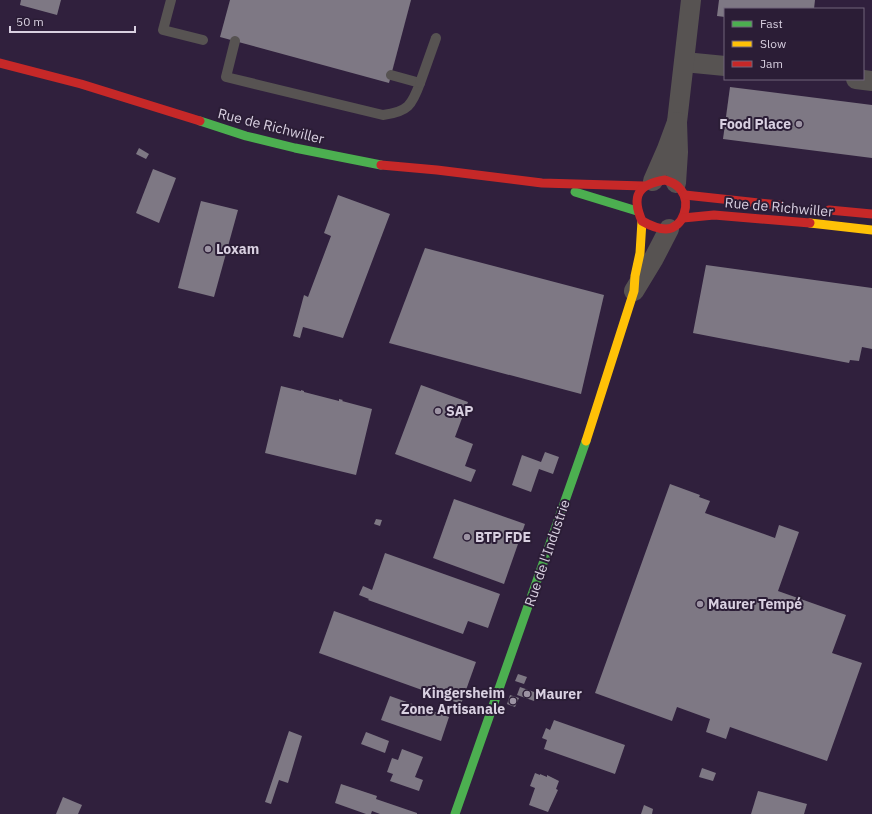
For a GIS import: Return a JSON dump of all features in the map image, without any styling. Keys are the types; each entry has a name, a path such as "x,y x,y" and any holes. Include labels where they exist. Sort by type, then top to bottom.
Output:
{"main road":[{"name":"Rue de Richwiller","path":"0,63 81,84 246,136 294,148 378,165 437,170 542,183 648,183"},
{"path":"665,180 680,189 685,210 676,223 657,228 642,221 637,211 636,199 648,183 665,180"},
{"name":"Rue de Richwiller","path":"542,183 637,211"},
{"name":"Rue de Richwiller","path":"680,189 786,206"},
{"name":"Rue de Richwiller","path":"817,209 872,214"},
{"name":"Rue de Richwiller","path":"676,223 714,215 786,220 872,230"},
{"name":"Rue de l'Industrie","path":"455,814 597,409 634,291 635,276 640,253 642,221"}],"street":[{"path":"680,189 677,122 691,0"},
{"path":"684,62 724,66"},
{"path":"648,183 667,149 677,122"},
{"name":"Rue de l'Industrie","path":"634,291 676,223"}],"lane":[{"path":"171,0 163,30 203,40"},
{"path":"235,41 226,77 383,115 397,113 413,102 436,38"},
{"path":"391,75 420,83"}],"shaded area":[{"path":"0,0 872,0 872,814 0,814"}],"building":[{"path":"21,0 61,0 57,15 20,5"},
{"path":"230,0 411,0 389,83 220,37"},
{"path":"719,0 815,0 814,8 724,8 724,17 717,16"},
{"name":"Food Place","path":"730,87 872,105 872,158 723,139"},
{"path":"139,148 149,154 146,159 136,154"},
{"path":"153,169 176,178 159,223 136,213"},
{"path":"338,195 390,214 343,338 303,327 300,338 293,336 304,295 308,297 331,236 324,233"},
{"name":"Loxam","path":"201,201 238,210 214,297 178,288"},
{"path":"425,248 604,295 581,394 389,343"},
{"path":"706,265 872,288 872,349 862,347 859,361 850,360 849,363 693,333"},
{"path":"421,385 468,402 455,437 473,444 465,466 476,470 471,482 395,454"},
{"path":"281,386 339,401 339,399 343,400 342,401 372,409 356,475 265,453"},
{"path":"545,452 559,457 553,474 539,469 531,492 512,485 522,455 541,462"},
{"name":"Maurer Tempé","path":"670,484 700,495 699,497 710,501 705,513 775,538 779,525 799,532 778,591 846,615 832,653 862,663 827,761 730,727 726,739 706,732 710,719 677,707 672,721 595,693"},
{"name":"BTP FDE","path":"454,499 525,524 504,584 433,558"},
{"path":"376,519 382,520 380,526 374,524"},
{"path":"385,553 500,594 488,628 468,621 463,634 368,600 369,599 359,595 363,586 372,590"},
{"path":"334,611 476,662 461,704 319,653"},
{"path":"518,674 527,677 524,684 515,681"},
{"name":"Maurer","path":"520,687 537,693 534,701 517,695"},
{"name":"Kingersheim Zone Artisanale","path":"510,695 519,698 515,707 507,704"},
{"path":"390,696 449,717 441,741 381,720"},
{"path":"554,720 625,745 615,774 544,749 547,740 542,738 546,728 550,730"},
{"path":"289,731 302,736 288,783 279,780 271,804 265,802"},
{"path":"366,732 389,741 385,753 361,744"},
{"path":"402,749 423,757 415,777 423,780 419,791 390,781 393,774 387,772 392,758 398,760"},
{"path":"702,768 716,773 713,781 699,777"},
{"path":"535,773 547,777 547,775 559,781 556,789 558,790 548,812 529,805 535,788 530,786"},
{"path":"341,784 377,796 376,799 417,814 380,814 372,811 371,814 366,814 335,803"},
{"path":"758,791 807,804 804,814 751,814"},
{"path":"63,797 82,805 78,814 56,814"},
{"path":"644,805 653,809 652,814 641,814"}],"traffic: fast":[{"path":"200,121 246,136 295,148 381,165"},
{"path":"575,192 637,211"},
{"path":"455,814 586,441"}],"traffic: slow":[{"path":"586,441 634,291 635,276 640,253 642,221"},
{"path":"810,223 872,230"}],"traffic: jam":[{"path":"0,63 81,84 200,121"},
{"path":"381,165 437,170 542,183 644,186"},
{"path":"665,180 679,188 684,195 685,208 684,214 677,224 672,228 663,229 656,228 642,221 637,205 637,198 643,188 665,180"},
{"path":"685,195 779,205"},
{"path":"829,210 872,214"},
{"path":"683,218 714,215 810,223"}],"place":[{"name":"Food Place","path":"799,124"},
{"name":"Loxam","path":"208,249"},
{"name":"SAP","path":"438,411"},
{"name":"BTP FDE","path":"467,537"},
{"name":"Maurer Tempé","path":"700,604"},
{"name":"Maurer","path":"527,694"},
{"name":"Kingersheim Zone Artisanale","path":"513,701"}]}
